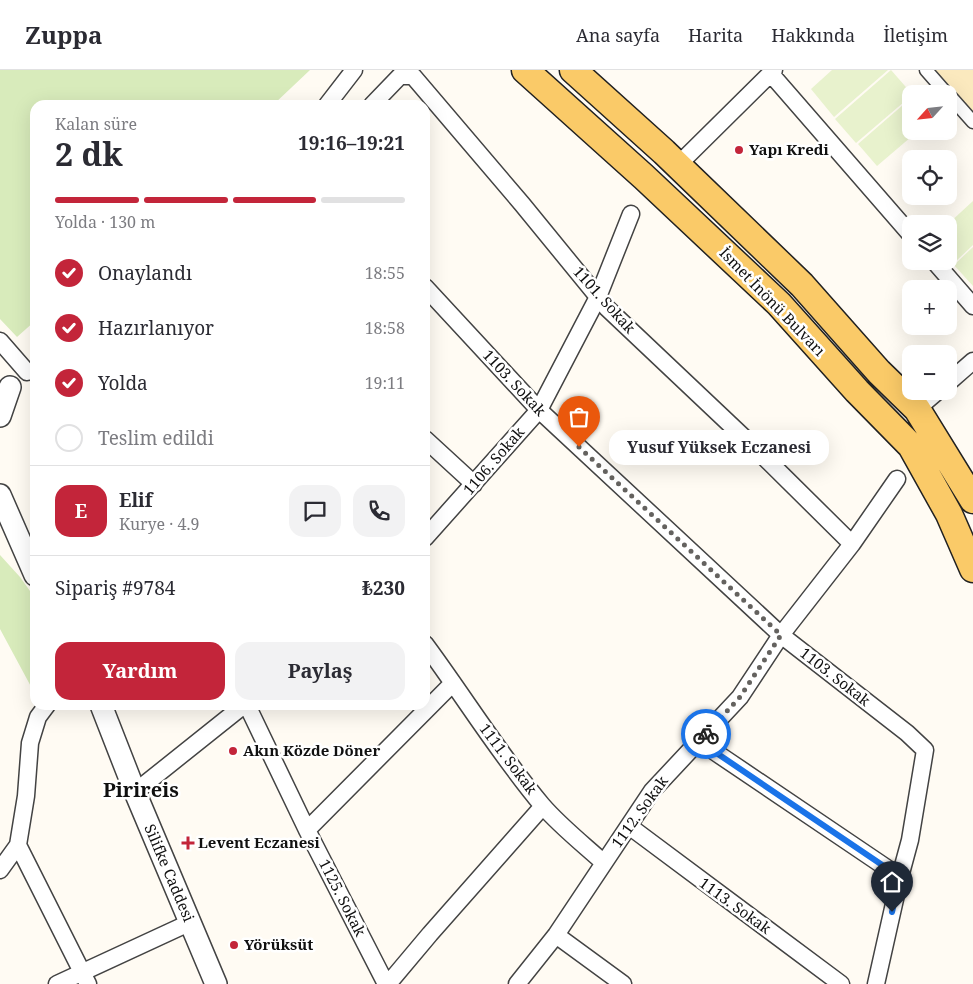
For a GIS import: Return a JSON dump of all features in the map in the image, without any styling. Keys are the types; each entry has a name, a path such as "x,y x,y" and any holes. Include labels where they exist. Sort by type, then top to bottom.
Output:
{"main road":[{"name":"İsmet İnönü Bulvarı","path":"525,70 644,176 779,304 857,391 911,446 949,514 973,570"},
{"name":"İsmet İnönü Bulvarı","path":"573,70 678,165 802,285 879,372 917,409 973,500"}],"street":[{"path":"331,100 354,70"},
{"path":"926,70 939,85"},
{"path":"678,165 772,72 902,224"},
{"name":"1101. Sokak","path":"377,100 400,76 413,76 522,204 607,308 754,446 852,544"},
{"path":"958,106 973,122"},
{"name":"1106. Sokak","path":"430,532 538,410 598,297 631,214"},
{"path":"942,270 973,306"},
{"name":"1103. Sokak","path":"430,292 538,410 781,635 907,733 925,750 910,840 900,877"},
{"path":"0,341 30,367"},
{"path":"0,416 5,391 30,369"},
{"path":"957,377 970,369"},
{"path":"917,409 928,400"},
{"path":"430,444 474,484"},
{"name":"1112. Sokak","path":"517,984 556,935 652,791 740,697 781,635 852,544 897,479"},
{"path":"0,494 30,563"},
{"path":"0,535 30,568"},
{"name":"1111. Sokak","path":"430,651 482,726 543,806 604,863"},
{"path":"430,707 454,683"},
{"path":"0,870 18,845 26,796 30,743 38,717 43,710"},
{"name":"Silifke Caddesi","path":"104,710 135,792 216,984"},
{"path":"135,792 239,710"},
{"name":"1125. Sokak","path":"247,710 387,984"},
{"path":"307,830 427,710"},
{"path":"704,736 715,752 900,877 876,984"},
{"path":"387,984 543,806"},
{"name":"1113. Sokak","path":"628,826 842,984"},
{"path":"18,845 85,978"},
{"path":"57,984 85,978 189,923"},
{"path":"556,935 623,984"}],"green space":[{"path":"0,70 310,70 278,100 30,100 30,325 17,337 0,319"},
{"path":"832,70 888,70 834,117 811,89"},
{"path":"891,70 904,85 902,85 902,104 856,143 835,119"},
{"path":"902,106 902,140 907,140 877,166 858,144"},
{"path":"973,201 973,245 957,260 957,216"},
{"path":"973,247 973,286 957,268 957,262"},
{"path":"0,555 30,591 30,685 0,629"}],"sand":[{"path":"935,70 973,70 973,113 958,96 958,85 948,85"}],"way so far":[{"path":"579,447 781,635 740,697 706,734"}],"place":[{"name":"Yapı Kredi","path":"739,150"},
{"name":"Yusuf Yüksek Eczanesi","path":"579,447"},
{"name":"Akın Közde Döner","path":"233,751"},
{"name":"Levent Eczanesi","path":"188,843"},
{"name":"Yörüksüt","path":"234,945"}],"district":[{"name":"Pirireis","path":"141,790"}],"route":[{"path":"706,734 704,736 715,752 900,877 892,912"}]}
